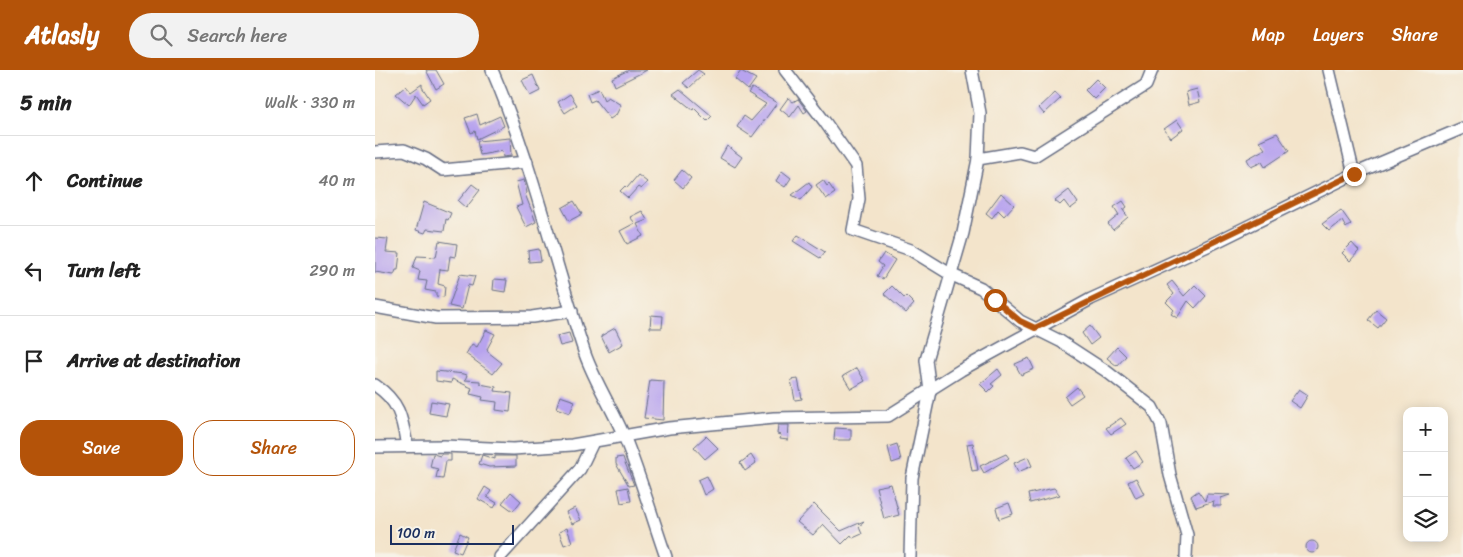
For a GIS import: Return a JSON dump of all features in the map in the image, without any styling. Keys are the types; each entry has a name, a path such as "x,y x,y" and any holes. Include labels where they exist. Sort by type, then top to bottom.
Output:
{"street":[{"path":"492,70 527,162 586,356 624,436 666,557"},
{"path":"785,70 856,166 859,199 853,230 911,250 950,274 981,288 1020,321 1060,341 1106,371 1139,396 1158,416 1170,475 1187,535 1186,557"},
{"path":"910,557 912,478 929,391 926,360 965,224 978,159 980,113 972,70"},
{"path":"978,159 1020,152 1034,156 1146,85 1152,70"},
{"path":"1329,70 1354,174"},
{"path":"375,447 513,449 572,446 669,428 774,418 888,416 1035,328 1354,174 1463,128"},
{"path":"375,152 404,150 426,159 443,170 527,162"},
{"path":"375,307 436,318 531,318 572,311"},
{"path":"375,386 390,395 401,414 407,446"},
{"path":"500,557 580,468 593,442"}],"building":[{"path":"426,70 436,70 444,84 436,89"},
{"path":"629,70 647,70 615,86 612,78"},
{"path":"698,70 704,74 689,88 683,83"},
{"path":"741,71 756,79 748,90 735,79"},
{"path":"533,75 540,91 530,96 522,80"},
{"path":"1096,79 1105,88 1094,99 1085,90"},
{"path":"422,84 430,99 423,104 416,94 409,105 396,94 406,86 411,92"},
{"path":"752,88 777,103 752,137 737,127 744,116 751,121 766,104 748,93"},
{"path":"599,89 604,100 608,97 621,105 616,115 610,119 595,100 590,102 587,94"},
{"path":"680,89 712,116 707,121 694,108 693,110 673,94"},
{"path":"1197,89 1200,102 1189,105 1186,92"},
{"path":"1055,93 1061,98 1044,114 1039,108"},
{"path":"570,94 577,105 565,113 558,102"},
{"path":"788,98 793,102 798,99 807,111 804,113 799,105 790,117 780,109"},
{"path":"477,114 480,125 500,116 504,126 477,139 475,131 471,133 465,118"},
{"path":"1177,120 1183,129 1171,138 1164,129"},
{"path":"1277,133 1289,151 1265,167 1262,162 1251,167 1247,159 1265,149 1259,141"},
{"path":"510,138 511,156 503,157 502,151 480,155 477,141"},
{"path":"727,146 742,157 735,167 720,158"},
{"path":"682,170 691,178 683,188 674,180"},
{"path":"782,171 791,178 785,187 776,181"},
{"path":"638,175 647,182 641,189 638,187 628,198 620,191 625,186 627,188"},
{"path":"524,180 527,193 525,194 536,222 526,227 516,207 522,205 516,182"},
{"path":"823,180 827,186 829,184 835,193 826,199 816,185"},
{"path":"809,182 812,187 801,200 792,195"},
{"path":"472,184 480,190 466,208 458,201"},
{"path":"1069,190 1078,203 1070,209 1064,201 1060,205 1055,201"},
{"path":"1001,193 1014,205 1004,216 998,210 992,218 986,213"},
{"path":"574,201 582,214 569,221 562,208"},
{"path":"1123,201 1127,207 1123,210 1128,217 1113,230 1108,224 1119,215 1114,207"},
{"path":"424,202 451,213 448,220 446,219 444,231 427,229 425,233 416,230"},
{"path":"1341,210 1351,224 1346,228 1342,221 1329,231 1322,224"},
{"path":"642,211 647,220 637,224 643,236 627,244 620,231 635,223 630,217"},
{"path":"798,235 825,252 820,258 793,241"},
{"path":"375,238 388,239 386,252 400,253 398,270 396,270 394,275 375,272"},
{"path":"439,241 457,244 455,257 450,256 448,270 440,269 438,284 445,286 444,297 436,296 436,292 425,290 427,281 418,280 420,271 413,268 417,256 436,257"},
{"path":"1352,243 1359,251 1350,261 1342,253"},
{"path":"539,249 541,261 529,262 528,251"},
{"path":"884,253 895,260 883,279 877,276 883,266 878,262"},
{"path":"460,274 475,276 472,286 468,285 462,309 449,306"},
{"path":"494,279 507,280 505,292 493,290"},
{"path":"1172,281 1184,296 1195,285 1206,296 1195,308 1188,301 1177,318 1171,314 1174,310 1166,302 1174,294 1167,285"},
{"path":"892,286 904,298 906,296 914,304 906,313 884,294"},
{"path":"1376,310 1386,318 1378,328 1368,320"},
{"path":"651,315 663,316 662,328 650,328"},
{"path":"1090,326 1099,338 1090,345 1082,333"},
{"path":"615,328 623,344 609,352 601,336"},
{"path":"486,330 495,334 487,349 488,352 502,363 493,374 466,354 472,344 477,347"},
{"path":"569,333 572,343 560,346 557,336"},
{"path":"1117,347 1126,356 1117,366 1107,358"},
{"path":"1029,358 1034,369 1021,375 1015,364"},
{"path":"857,368 865,381 851,389 843,376"},
{"path":"998,369 1002,375 991,384 994,386 988,392 980,384"},
{"path":"436,371 464,374 467,375 465,380 480,381 480,384 496,387 495,391 512,393 510,412 496,410 497,402 482,400 483,397 470,394 472,388 452,379 451,383 436,381"},
{"path":"798,379 802,399 795,400 791,380"},
{"path":"650,380 664,381 663,420 644,418"},
{"path":"1077,387 1083,395 1070,404 1065,397"},
{"path":"1299,389 1308,395 1300,408 1290,401"},
{"path":"560,396 575,401 570,413 556,408"},
{"path":"431,401 449,404 446,416 429,413"},
{"path":"1121,418 1126,424 1111,434 1106,428"},
{"path":"778,425 789,425 788,440 780,439 781,435 777,434"},
{"path":"835,428 851,429 851,440 834,440"},
{"path":"706,436 718,448 705,459 694,447"},
{"path":"973,443 978,470 972,471 967,444"},
{"path":"897,444 901,460 892,463 888,447"},
{"path":"1136,451 1143,462 1133,468 1126,458"},
{"path":"433,454 440,456 441,454 451,454 451,461 446,461 443,479 436,478 438,469 430,467"},
{"path":"1006,454 1009,458 984,473 980,466"},
{"path":"482,455 495,459 495,456 516,456 516,466 489,467 479,464"},
{"path":"751,455 756,463 745,471 740,463"},
{"path":"623,457 634,485 629,486 616,464 616,458"},
{"path":"1028,457 1032,466 1018,472 1014,463"},
{"path":"707,476 713,489 704,495 698,480"},
{"path":"1136,478 1144,494 1136,498 1128,482"},
{"path":"891,484 899,515 884,519 876,487"},
{"path":"485,487 491,491 487,497 497,503 494,508 478,499"},
{"path":"628,487 631,501 621,503 618,489"},
{"path":"1054,488 1060,495 1030,503 1028,494"},
{"path":"1198,491 1205,501 1207,494 1230,495 1221,498 1221,506 1213,506 1214,501 1196,507 1191,496"},
{"path":"511,492 521,501 513,511 502,503"},
{"path":"1009,503 1013,514 999,519 996,508"},
{"path":"814,504 841,531 864,521 859,527 862,534 853,538 851,535 842,544 823,524 813,535 797,522"},
{"path":"575,508 581,520 572,524 566,512"},
{"path":"567,528 572,542 564,545 559,532"},
{"path":"460,533 468,537 461,553 453,550"},
{"path":"1314,541 1317,542 1317,552 1310,553 1307,552 1306,545 1307,542"}],"route":[{"path":"995,300 1020,321 1035,328 1091,299 1212,244 1354,174"}]}
